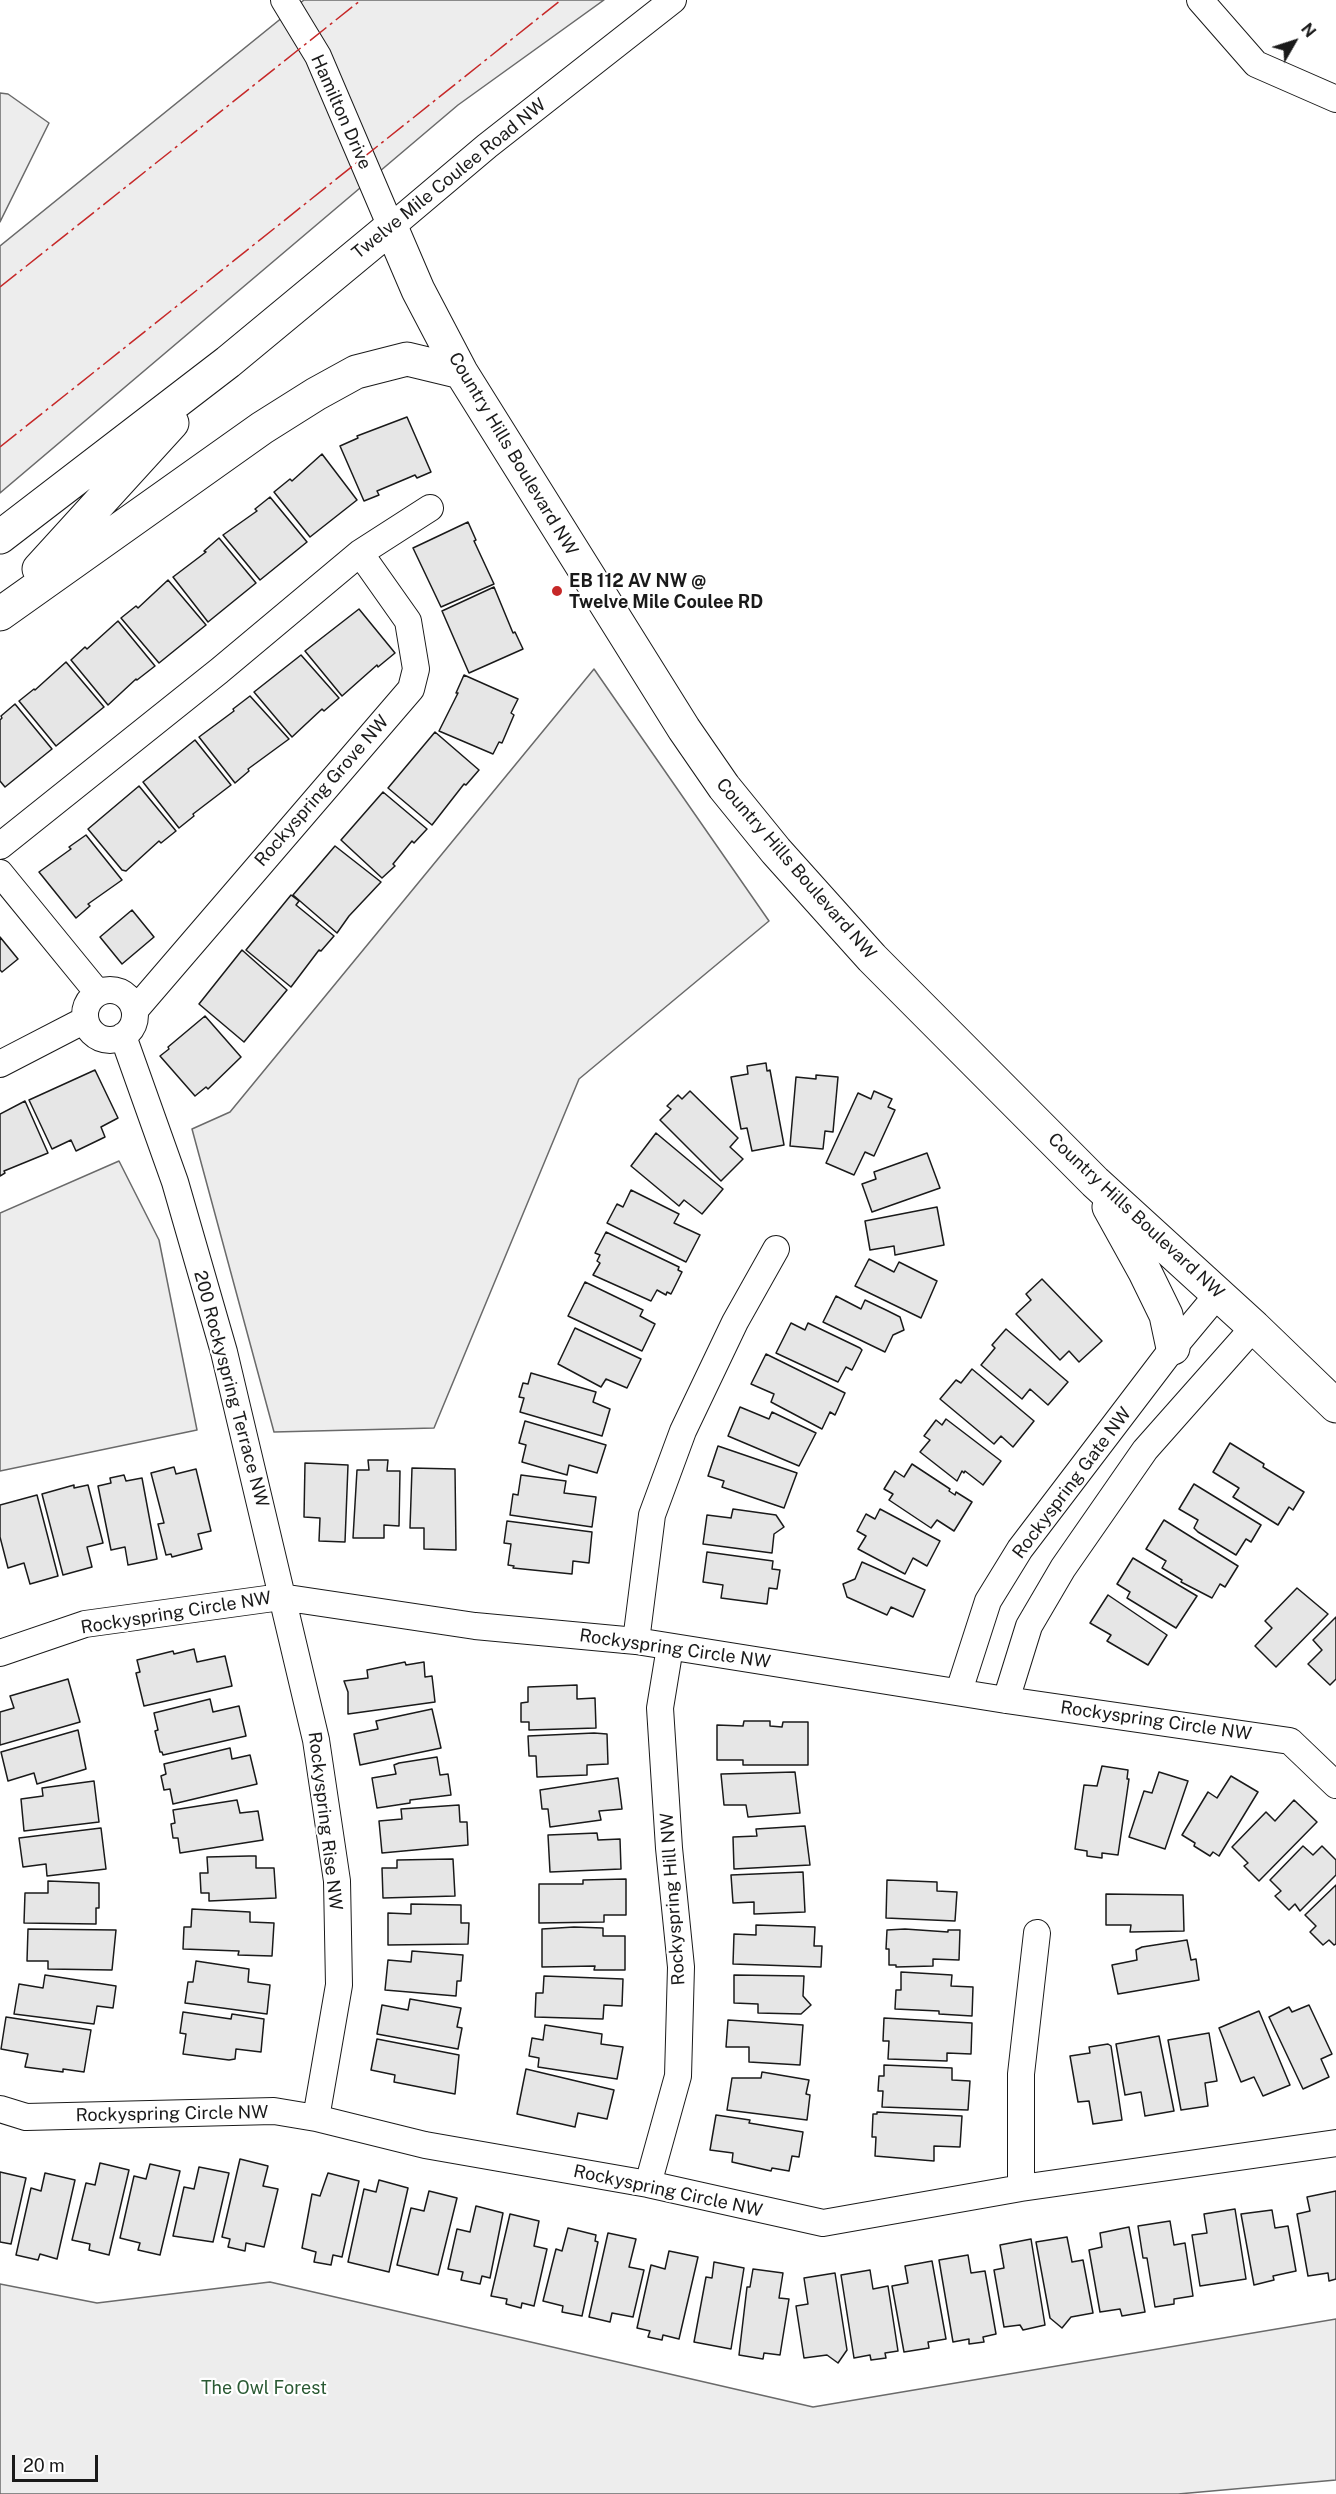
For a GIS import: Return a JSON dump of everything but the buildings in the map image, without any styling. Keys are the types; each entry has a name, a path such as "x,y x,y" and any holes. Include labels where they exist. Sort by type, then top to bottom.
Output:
{"main road":[{"name":"Twelve Mile Coulee Road NW","path":"0,537 228,362 391,227"},
{"name":"Country Hills Boulevard NW","path":"391,227 418,290 461,372 684,729 724,788 776,851 872,958 1095,1182 1254,1327 1336,1406"},
{"path":"0,613 262,428 356,372 407,359 461,372"},
{"name":"Twelve Mile Coulee Road NW","path":"0,613 228,362"},
{"path":"1095,1182 1166,1315 1173,1348"}],"street":[{"name":"Hamilton Drive","path":"284,0 318,56 391,227"},
{"name":"Twelve Mile Coulee Road NW","path":"391,227 487,146 673,0"},
{"path":"1200,0 1256,64 1336,99"},
{"path":"0,846 219,671 360,553 430,508"},
{"name":"Rockyspring Grove NW","path":"135,1010 411,689 416,669 408,621 360,553"},
{"path":"0,873 98,993"},
{"path":"109,989 121,992 130,999 135,1010 133,1024 123,1036 112,1040 100,1038 91,1031 85,1020 87,1004 98,993 109,989"},
{"path":"0,1064 85,1020"},
{"name":"200 Rockyspring Terrace NW","path":"123,1036 175,1182 224,1352 263,1509 281,1597"},
{"path":"636,1641 652,1515 683,1431 735,1322 776,1249"},
{"name":"Rockyspring Gate NW","path":"959,1691 988,1601 1020,1549 1173,1348 1218,1294"},
{"path":"1006,1700 1029,1626 1063,1568 1145,1450 1254,1327"},
{"name":"Rockyspring Circle NW","path":"0,1653 85,1624 281,1597 475,1626 636,1641 1006,1700 1290,1741 1336,1785"},
{"name":"Rockyspring Rise NW","path":"281,1597 316,1740 337,1881 339,1985 316,2118"},
{"name":"Rockyspring Hill NW","path":"648,2184 678,2076 681,1967 669,1848 660,1708 670,1647"},
{"path":"1021,2188 1021,2074 1037,1933"},
{"name":"Rockyspring Circle NW","path":"0,2109 26,2117 274,2111 316,2118 425,2145 648,2184 823,2223 1021,2188 1336,2143"}],"shaded area":[{"path":"304,0 604,0 458,105 0,493 0,246"},
{"path":"0,93 8,94 49,123 0,222"},
{"path":"594,669 769,921 579,1079 434,1428 274,1432 192,1129 230,1112"},
{"path":"119,1161 159,1240 197,1430 0,1471 0,1213"},
{"name":"The Owl Forest","path":"270,2282 813,2407 1336,2319 1336,2480 1178,2494 0,2494 0,2284 97,2303"}],"power":[{"path":"0,287 361,0"},
{"path":"0,447 561,0"}],"place":[{"name":"EB 112 AV NW @ Twelve Mile Coulee RD","path":"557,591"}]}
